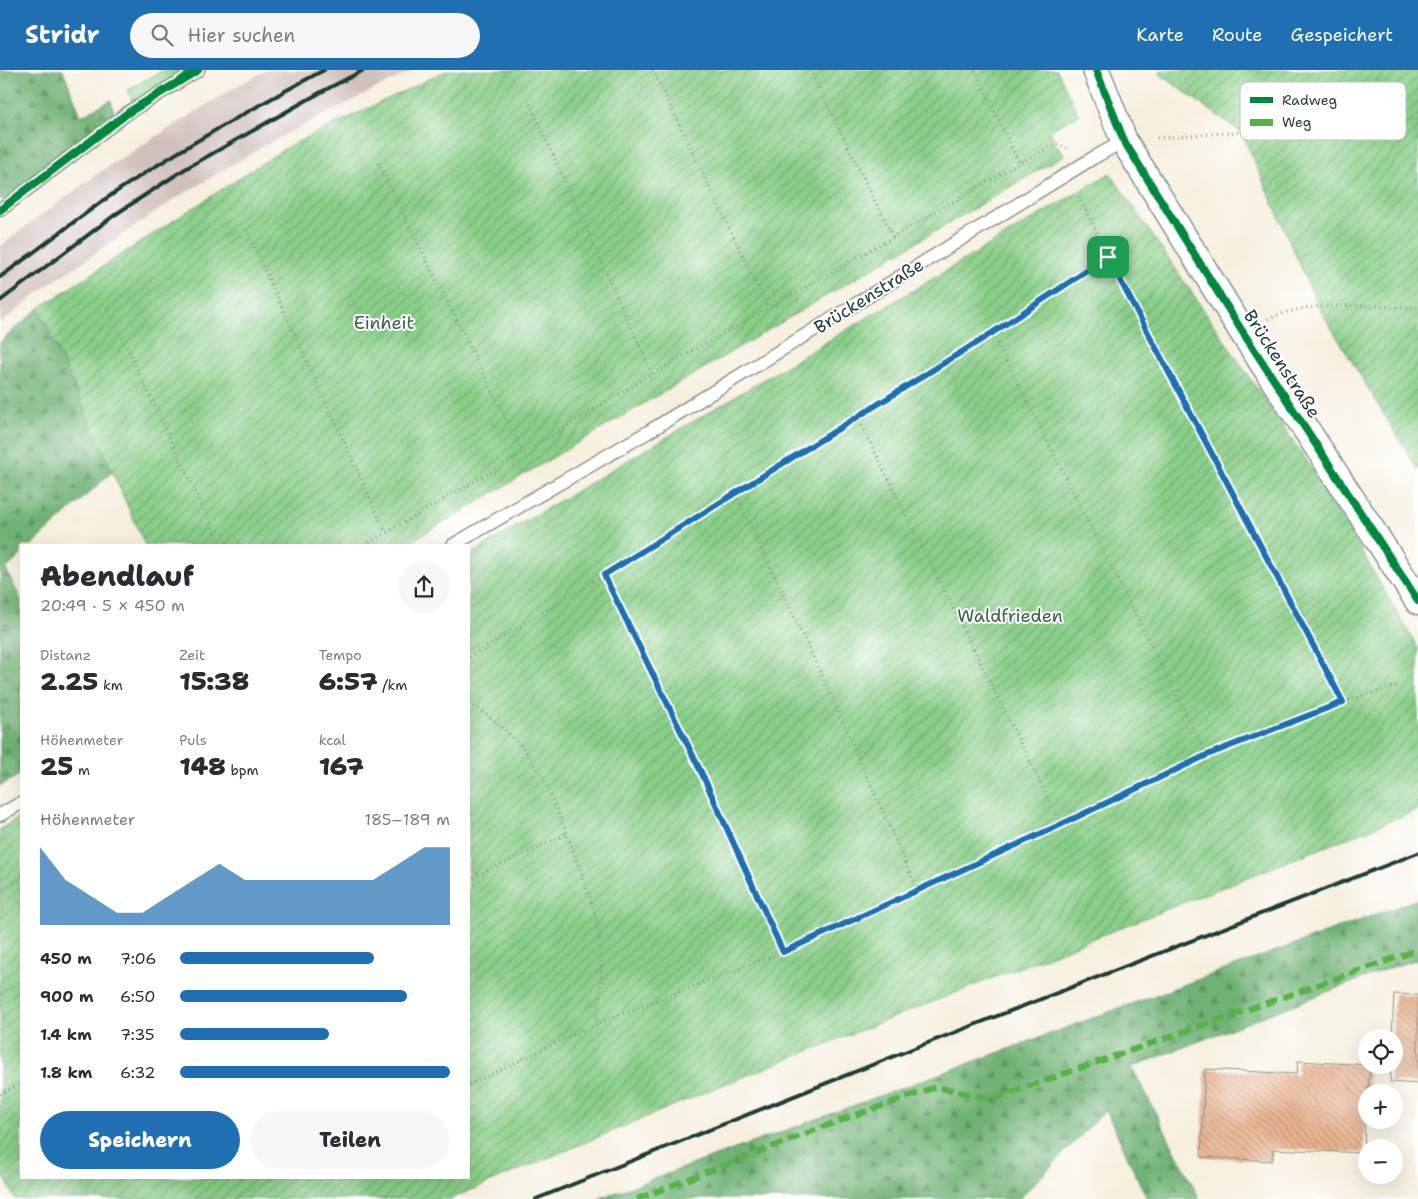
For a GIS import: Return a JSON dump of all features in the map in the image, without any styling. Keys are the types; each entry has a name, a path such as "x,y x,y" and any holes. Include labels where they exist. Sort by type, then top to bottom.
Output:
{"street":[{"path":"1096,70 1124,141"},
{"name":"Brückenstraße","path":"1124,141 1242,331 1418,601"}],"lane":[{"path":"0,210 129,112 198,70"},
{"name":"Brückenstraße","path":"455,544 648,432 1070,172 1124,141"},
{"path":"0,815 20,803"}],"path":[{"path":"653,70 768,308"},
{"path":"810,70 894,237"},
{"path":"976,70 1019,163"},
{"path":"530,104 652,374"},
{"path":"1124,141 1240,132"},
{"path":"367,544 523,453 652,374 894,237 1019,163 1056,144 1093,158"},
{"path":"378,163 523,453"},
{"path":"1070,172 1108,257 1343,702"},
{"path":"246,229 386,533"},
{"path":"470,656 736,494 857,416 992,333 1108,257"},
{"path":"107,306 222,544"},
{"path":"1242,331 1280,314 1318,306 1418,308"},
{"path":"992,333 1207,755"},
{"path":"857,416 1062,824"},
{"path":"736,494 821,673 918,891"},
{"path":"604,575 703,776 783,952"},
{"path":"470,1085 596,1024 783,952 918,891 1207,755 1343,702 1399,685"},
{"path":"470,705 486,713 525,750 544,779 568,834 599,934 601,978 596,1024"},
{"path":"470,879 568,834"},
{"path":"0,889 20,879"},
{"path":"0,1094 20,1084"},
{"path":"230,1199 273,1179"}],"shaded area":[{"path":"267,70 415,70 267,144 175,199 47,286 0,324 0,247 106,168 235,87"}],"green space":[{"path":"0,70 63,70 81,116 111,100 114,114 3,200 0,199"},
{"path":"163,70 186,70 133,103 128,90"},
{"name":"Einheit","path":"448,70 1057,70 1079,115 1050,130 1056,144 1064,155 407,544 145,544 39,308 287,147"},
{"path":"1160,70 1418,70 1418,470 1318,306 1245,140 1406,140 1406,82 1240,82 1240,132 1161,75"},
{"name":"Waldfrieden","path":"1110,173 1319,479 1418,648 1418,810 730,1082 450,1199 15,1199 0,1168 0,829 20,818 20,1179 470,1179 470,554"},
{"path":"39,308 112,472 33,544 20,544 20,556 6,569 20,598 20,775 0,786 0,342"},
{"path":"1418,899 1418,959 1387,969 1132,1067 1200,1199 1147,1199 1106,1110 1019,1199 598,1199"}],"building":[{"path":"1394,994 1418,995 1418,1084 1390,1082 1390,1074 1403,1074 1403,1029 1392,1029"},
{"path":"1298,1061 1358,1064 1358,1074 1369,1074 1369,1084 1358,1084 1358,1129 1365,1129 1364,1139 1358,1139 1358,1153 1273,1149 1272,1161 1201,1157 1205,1069 1297,1074"}],"railway":[{"path":"0,277 104,200 157,165 240,116 324,70"},
{"path":"0,301 116,214 185,169 364,70"},
{"path":"536,1199 912,1049 1418,853"}],"marked path":[{"path":"637,1199 836,1122 936,1087 992,1099 1418,950"}],"cycle path":[{"path":"0,210 129,112 198,70"},
{"path":"1096,70 1124,141 1242,331 1418,601"}],"route":[{"path":"1108,257 1343,702 1207,755 918,891 783,952 703,776 604,575 992,333 1108,257"}]}
